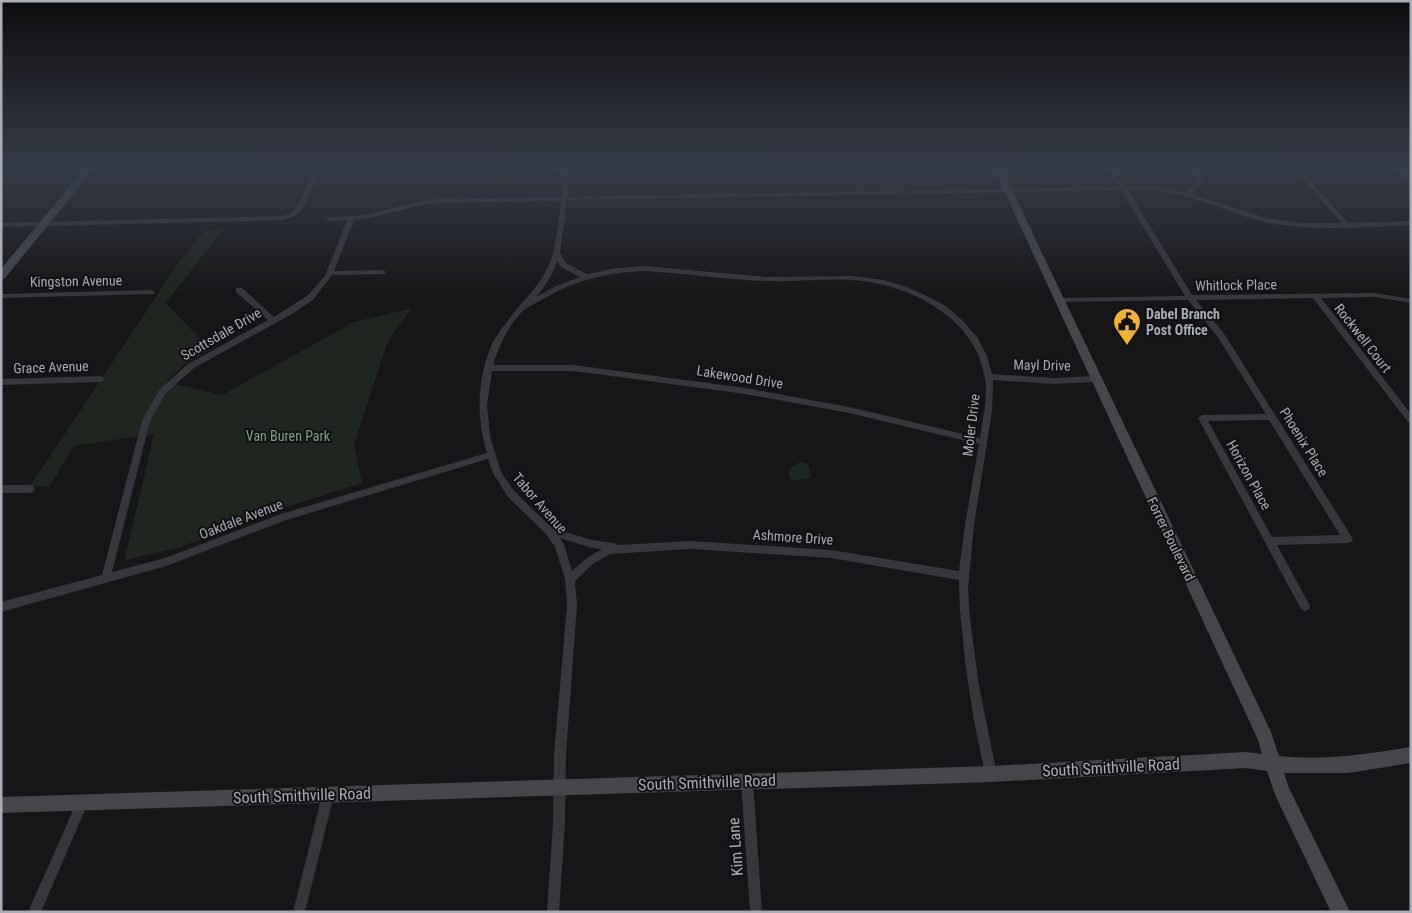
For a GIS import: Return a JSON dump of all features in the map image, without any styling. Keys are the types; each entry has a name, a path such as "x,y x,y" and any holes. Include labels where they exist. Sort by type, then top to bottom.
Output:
{"main road":[{"path":"1,276 56,210"},
{"name":"Forrer Boulevard","path":"1018,210 1061,300 1095,379 1264,738 1282,791 1341,912"},
{"name":"South Smithville Road","path":"1,805 991,774 1246,760 1299,766 1348,765 1411,755"}],"street":[{"path":"1,225 272,219 293,215 299,210"},
{"path":"329,218 351,218 390,210"},
{"name":"Tabor Avenue","path":"553,912 559,823 558,787 572,605 570,579 559,545 549,531 507,488 497,473 490,455 483,405 488,368 494,349 503,332 547,278 556,253 562,210"},
{"name":"Phoenix Place","path":"1136,210 1190,298 1220,334 1348,538 1270,541"},
{"path":"1229,210 1269,220 1299,224 1411,223"},
{"path":"1332,210 1345,224"},
{"name":"Scottsdale Drive","path":"106,578 146,421 151,408 168,384 191,366 310,298 329,273 351,218"},
{"path":"556,253 563,265 585,276"},
{"name":"Moler Drive","path":"526,306 546,292 585,276 611,270 651,267 751,278 851,278 888,284 935,303 956,319 977,344 989,377 989,408 963,576 974,692 991,774"},
{"path":"329,273 382,272"},
{"path":"239,290 272,321"},
{"name":"Kingston Avenue","path":"1,296 151,292"},
{"name":"Whitlock Place","path":"1061,300 1375,295 1411,301"},
{"name":"Rockwell Court","path":"1315,296 1411,420"},
{"name":"Lakewood Drive","path":"488,368 574,368 726,388 849,410 983,442"},
{"name":"Mayl Drive","path":"989,377 1053,381 1095,379"},
{"name":"Grace Avenue","path":"1,382 101,380"},
{"name":"Horizon Place","path":"1272,418 1202,418 1305,606"},
{"name":"Oakdale Avenue","path":"1,607 174,559 281,518 490,455"},
{"path":"1,489 30,489"},
{"name":"Ashmore Drive","path":"549,531 592,544 619,548 706,546 796,550 893,562 963,576"},
{"name":"Ashmore Drive","path":"570,579 601,553 619,548"},
{"name":"Kim Lane","path":"747,781 756,912"},
{"path":"299,912 328,795"},
{"path":"34,912 82,803"}],"green space":[{"name":"Van Buren Park","path":"223,229 166,303 210,349 184,365 166,382 222,395 354,322 412,308 388,341 354,444 362,483 261,515 181,547 126,560 154,434 74,446 49,487 30,486 177,265 203,232"},
{"path":"800,462 808,464 811,478 791,481 788,470"}],"place":[{"name":"Dabel Branch Post Office","path":"1127,346"}]}
